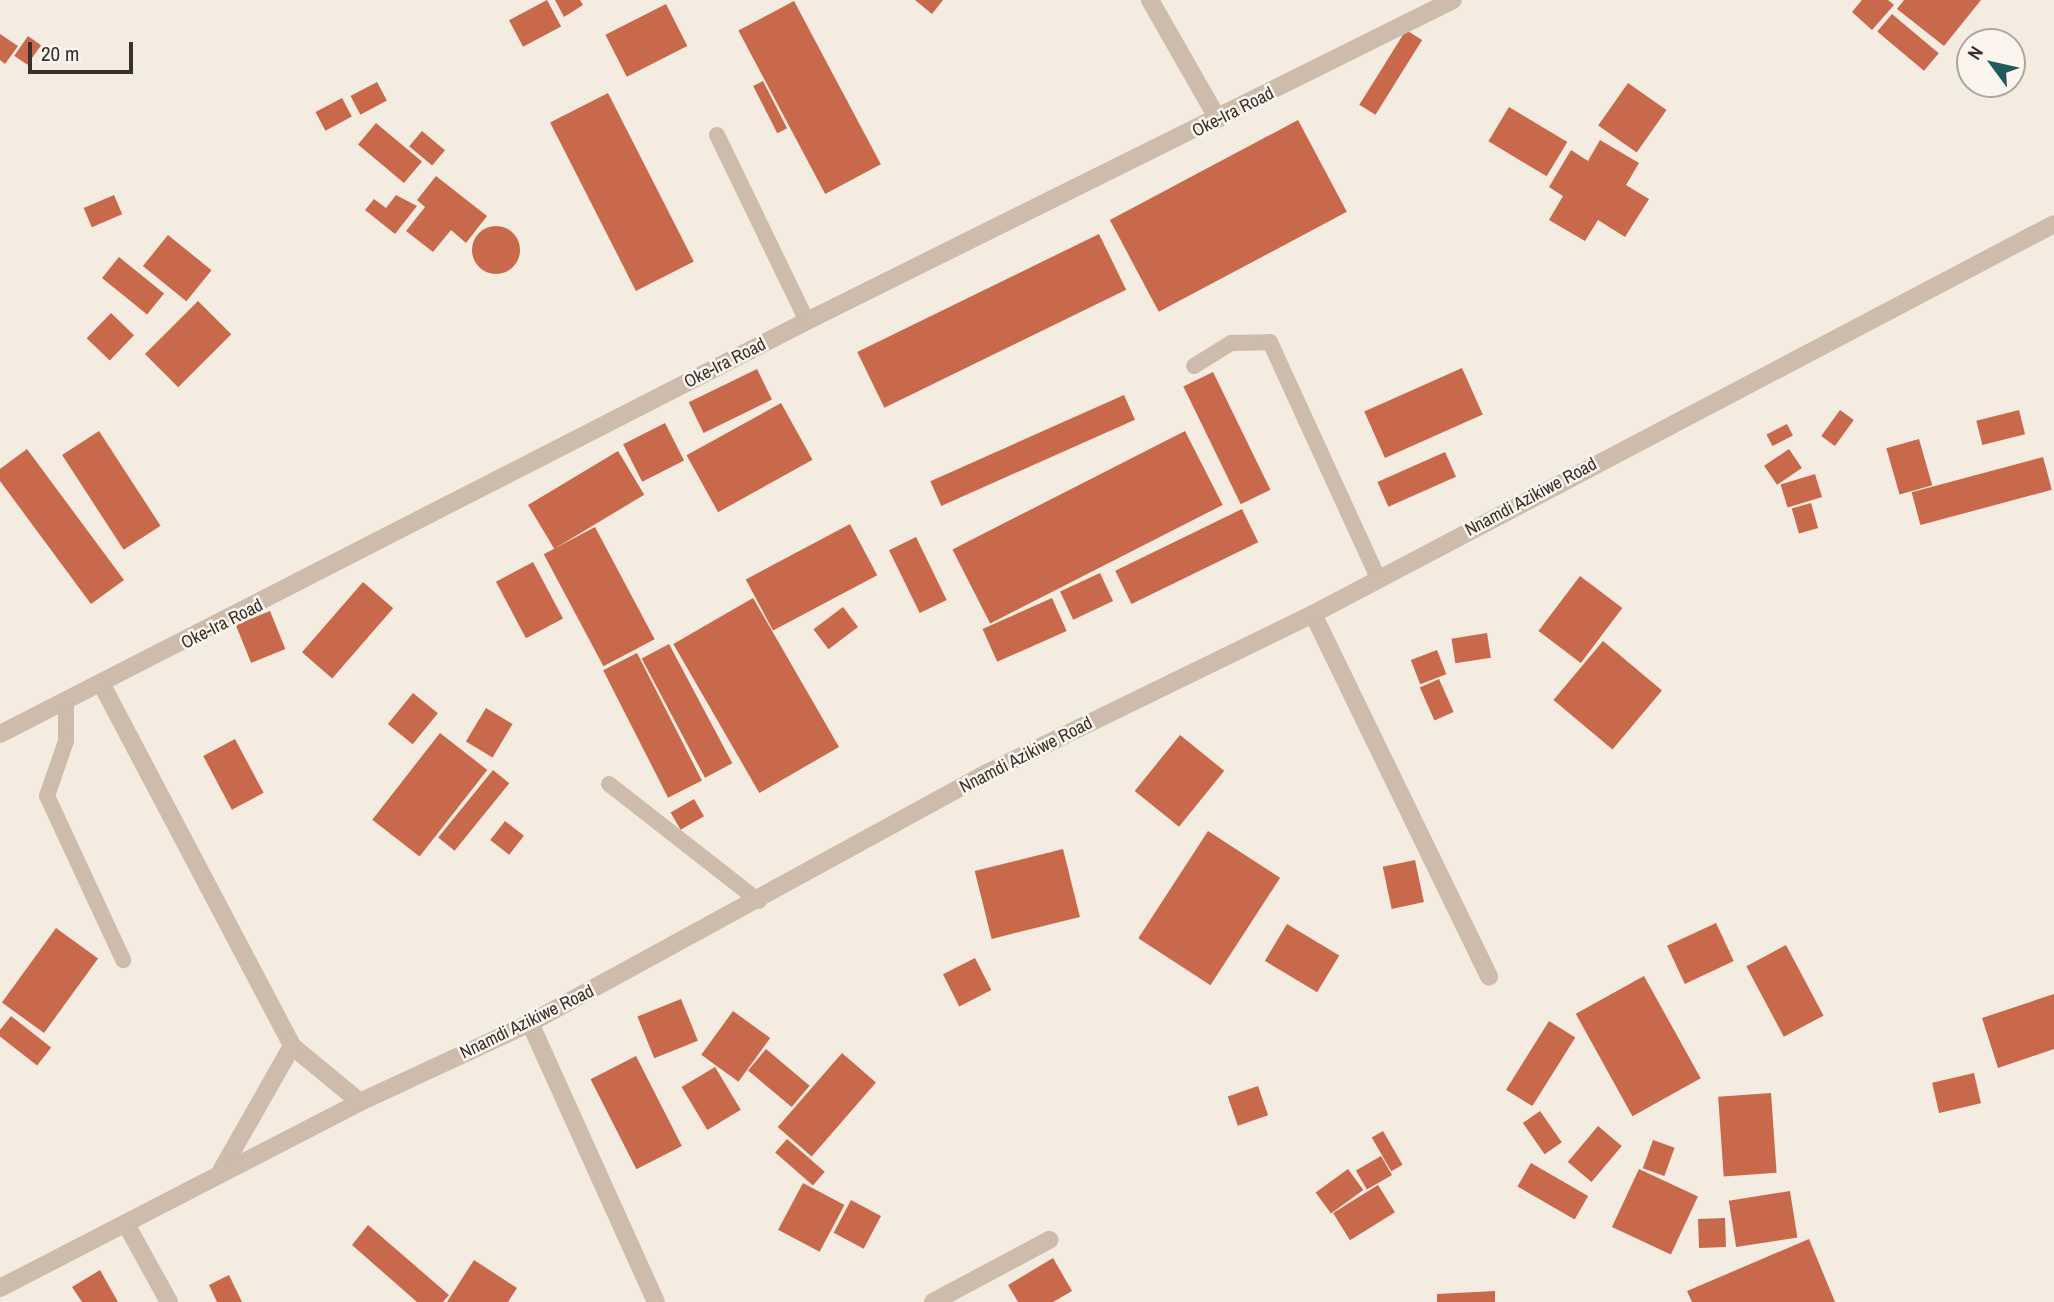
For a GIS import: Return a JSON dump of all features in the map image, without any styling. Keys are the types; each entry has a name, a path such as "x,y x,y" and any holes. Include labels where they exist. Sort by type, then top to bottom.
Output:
{"street":[{"path":"1150,0 1218,120"},
{"name":"Oke-Ira Road","path":"0,734 102,685 807,321 1218,120 1454,0"},
{"name":"Nnamdi Azikiwe Road","path":"0,1287 360,1102 530,1023 759,901 987,773 1313,614 2054,224"},
{"path":"1313,614 1489,977"},
{"path":"102,685 292,1046 360,1102"},
{"path":"530,1023 656,1302"},
{"path":"221,1172 292,1046"},
{"path":"126,1224 169,1302"},
{"path":"933,1302 1049,1240"}],"lane":[{"path":"717,135 807,321"},
{"path":"1194,366 1231,343 1270,342 1378,578"},
{"path":"66,701 66,741 47,796 123,960"},
{"path":"609,784 759,901"}],"building":[{"path":"547,0 561,26 523,47 509,20"},
{"path":"555,0 580,0 583,5 564,17"},
{"path":"915,0 943,0 932,14"},
{"path":"1862,0 1888,0 1894,5 1872,30 1852,12"},
{"path":"1904,0 1981,0 1944,46 1897,9"},
{"path":"794,1 881,164 825,194 738,31"},
{"path":"666,4 687,46 627,77 605,35"},
{"path":"1892,14 1939,53 1924,71 1877,32"},
{"path":"1406,30 1422,40 1375,115 1359,105"},
{"path":"0,34 18,46 5,64 0,60"},
{"path":"28,36 41,45 27,65 14,56"},
{"path":"763,81 787,128 777,133 753,86"},
{"path":"377,82 387,101 360,115 351,96"},
{"path":"1628,83 1667,110 1637,153 1598,126"},
{"path":"608,93 694,261 636,291 550,123"},
{"path":"342,98 352,117 325,131 316,112"},
{"path":"1509,107 1567,142 1547,176 1488,141"},
{"path":"1298,120 1347,212 1159,312 1110,220"},
{"path":"376,123 422,162 404,183 358,144"},
{"path":"422,131 445,150 432,166 409,146"},
{"path":"1600,140 1639,163 1626,185 1649,199 1625,237 1598,220 1585,241 1549,220 1563,196 1549,187 1571,150 1588,161"},
{"path":"436,176 487,216 466,243 451,230 433,252 406,231 425,207 417,200"},
{"path":"114,195 122,214 92,227 84,208"},
{"path":"396,195 417,206 395,234 365,210 374,199 386,208"},
{"path":"496,226 513,233 520,250 513,267 496,274 479,267 472,250 479,233"},
{"path":"1099,234 1126,290 884,408 857,352"},
{"path":"168,235 212,270 186,301 143,266"},
{"path":"119,257 164,294 147,314 102,278"},
{"path":"198,301 231,334 178,387 145,354"},
{"path":"111,313 134,335 110,360 87,338"},
{"path":"1462,368 1483,415 1385,458 1364,412"},
{"path":"757,369 772,400 704,433 689,402"},
{"path":"1213,372 1270,490 1241,504 1183,386"},
{"path":"1124,395 1135,420 941,506 930,481"},
{"path":"781,403 813,460 718,512 687,455"},
{"path":"1840,410 1854,420 1835,446 1821,436"},
{"path":"2019,410 2025,434 1982,445 1976,421"},
{"path":"665,423 684,460 642,482 623,444"},
{"path":"1787,424 1793,436 1772,446 1767,434"},
{"path":"99,431 161,526 124,550 62,455"},
{"path":"1185,431 1223,505 990,623 952,549"},
{"path":"1919,439 1932,485 1900,495 1886,448"},
{"path":"27,449 124,580 91,604 0,481 0,469"},
{"path":"1789,449 1802,468 1777,485 1764,466"},
{"path":"618,451 644,495 554,549 528,505"},
{"path":"1445,452 1456,477 1388,507 1377,482"},
{"path":"2043,457 2052,490 1920,525 1912,492"},
{"path":"1815,474 1822,497 1788,507 1781,485"},
{"path":"1811,503 1818,528 1799,534 1792,509"},
{"path":"1242,509 1258,542 1131,604 1115,571"},
{"path":"850,524 877,575 773,631 746,579"},
{"path":"595,527 655,639 603,666 544,554"},
{"path":"916,537 947,600 920,613 889,550"},
{"path":"533,562 563,619 526,638 496,582"},
{"path":"1100,573 1113,601 1073,620 1060,592"},
{"path":"1580,576 1622,608 1581,663 1538,631"},
{"path":"363,582 393,608 332,678 302,652"},
{"path":"753,598 839,747 759,793 673,644"},
{"path":"1052,598 1067,631 997,662 983,629"},
{"path":"843,607 858,627 828,649 813,629"},
{"path":"270,611 285,649 251,663 236,625"},
{"path":"1487,633 1491,658 1455,663 1451,639"},
{"path":"1603,641 1662,690 1612,749 1554,700"},
{"path":"669,644 732,763 705,778 642,659"},
{"path":"1437,650 1446,674 1420,684 1411,660"},
{"path":"637,653 702,780 668,798 603,670"},
{"path":"1439,679 1454,712 1434,720 1420,688"},
{"path":"413,693 438,713 413,744 388,724"},
{"path":"486,708 513,724 492,757 466,741"},
{"path":"440,733 487,770 420,857 372,820"},
{"path":"1180,735 1224,771 1179,827 1135,791"},
{"path":"235,739 264,793 232,810 203,756"},
{"path":"493,770 509,783 455,851 438,838"},
{"path":"694,799 704,816 681,830 671,812"},
{"path":"505,821 524,836 509,855 490,840"},
{"path":"1208,831 1280,878 1210,985 1138,938"},
{"path":"1063,849 1080,917 992,939 975,871"},
{"path":"1415,860 1424,902 1392,909 1383,867"},
{"path":"1716,923 1734,961 1685,984 1667,946"},
{"path":"1287,924 1339,955 1317,992 1265,961"},
{"path":"56,928 98,959 44,1033 2,1002"},
{"path":"1786,945 1824,1016 1784,1037 1746,966"},
{"path":"975,958 991,990 959,1006 943,974"},
{"path":"1644,976 1701,1078 1633,1116 1576,1014"},
{"path":"2054,994 2054,1049 1998,1068 1982,1018"},
{"path":"681,999 698,1041 654,1058 637,1017"},
{"path":"733,1011 770,1038 738,1082 701,1055"},
{"path":"11,1016 51,1047 37,1066 0,1037 0,1030"},
{"path":"1549,1021 1575,1037 1532,1106 1506,1090"},
{"path":"766,1049 810,1086 792,1107 748,1070"},
{"path":"842,1053 876,1083 812,1156 778,1127"},
{"path":"636,1056 682,1146 636,1169 591,1079"},
{"path":"715,1067 741,1110 707,1130 682,1087"},
{"path":"1974,1073 1981,1103 1939,1113 1932,1083"},
{"path":"1258,1086 1268,1115 1238,1126 1228,1096"},
{"path":"1771,1093 1777,1173 1724,1177 1718,1097"},
{"path":"1540,1111 1562,1142 1545,1154 1523,1123"},
{"path":"1598,1126 1622,1146 1592,1182 1568,1162"},
{"path":"1383,1131 1402,1165 1391,1171 1372,1138"},
{"path":"787,1139 825,1172 813,1185 775,1153"},
{"path":"1653,1140 1675,1148 1664,1176 1643,1168"},
{"path":"1381,1156 1392,1175 1367,1190 1356,1170"},
{"path":"1531,1163 1588,1196 1575,1219 1518,1186"},
{"path":"1348,1169 1363,1190 1331,1214 1316,1193"},
{"path":"1639,1169 1698,1196 1671,1254 1612,1227"},
{"path":"803,1183 844,1205 820,1252 778,1230"},
{"path":"1378,1185 1395,1212 1350,1240 1333,1213"},
{"path":"1790,1191 1797,1237 1736,1247 1729,1201"},
{"path":"851,1200 881,1216 864,1249 834,1233"},
{"path":"1725,1218 1726,1247 1699,1248 1698,1219"},
{"path":"368,1225 449,1295 443,1302 417,1302 352,1245"},
{"path":"1809,1239 1835,1302 1692,1302 1687,1291"},
{"path":"1053,1258 1072,1291 1053,1302 1018,1302 1008,1285"},
{"path":"474,1260 517,1288 508,1302 447,1302"},
{"path":"100,1270 118,1302 82,1302 72,1287"},
{"path":"229,1275 242,1302 217,1302 209,1285"},
{"path":"1495,1291 1495,1302 1437,1302 1437,1294"}]}
